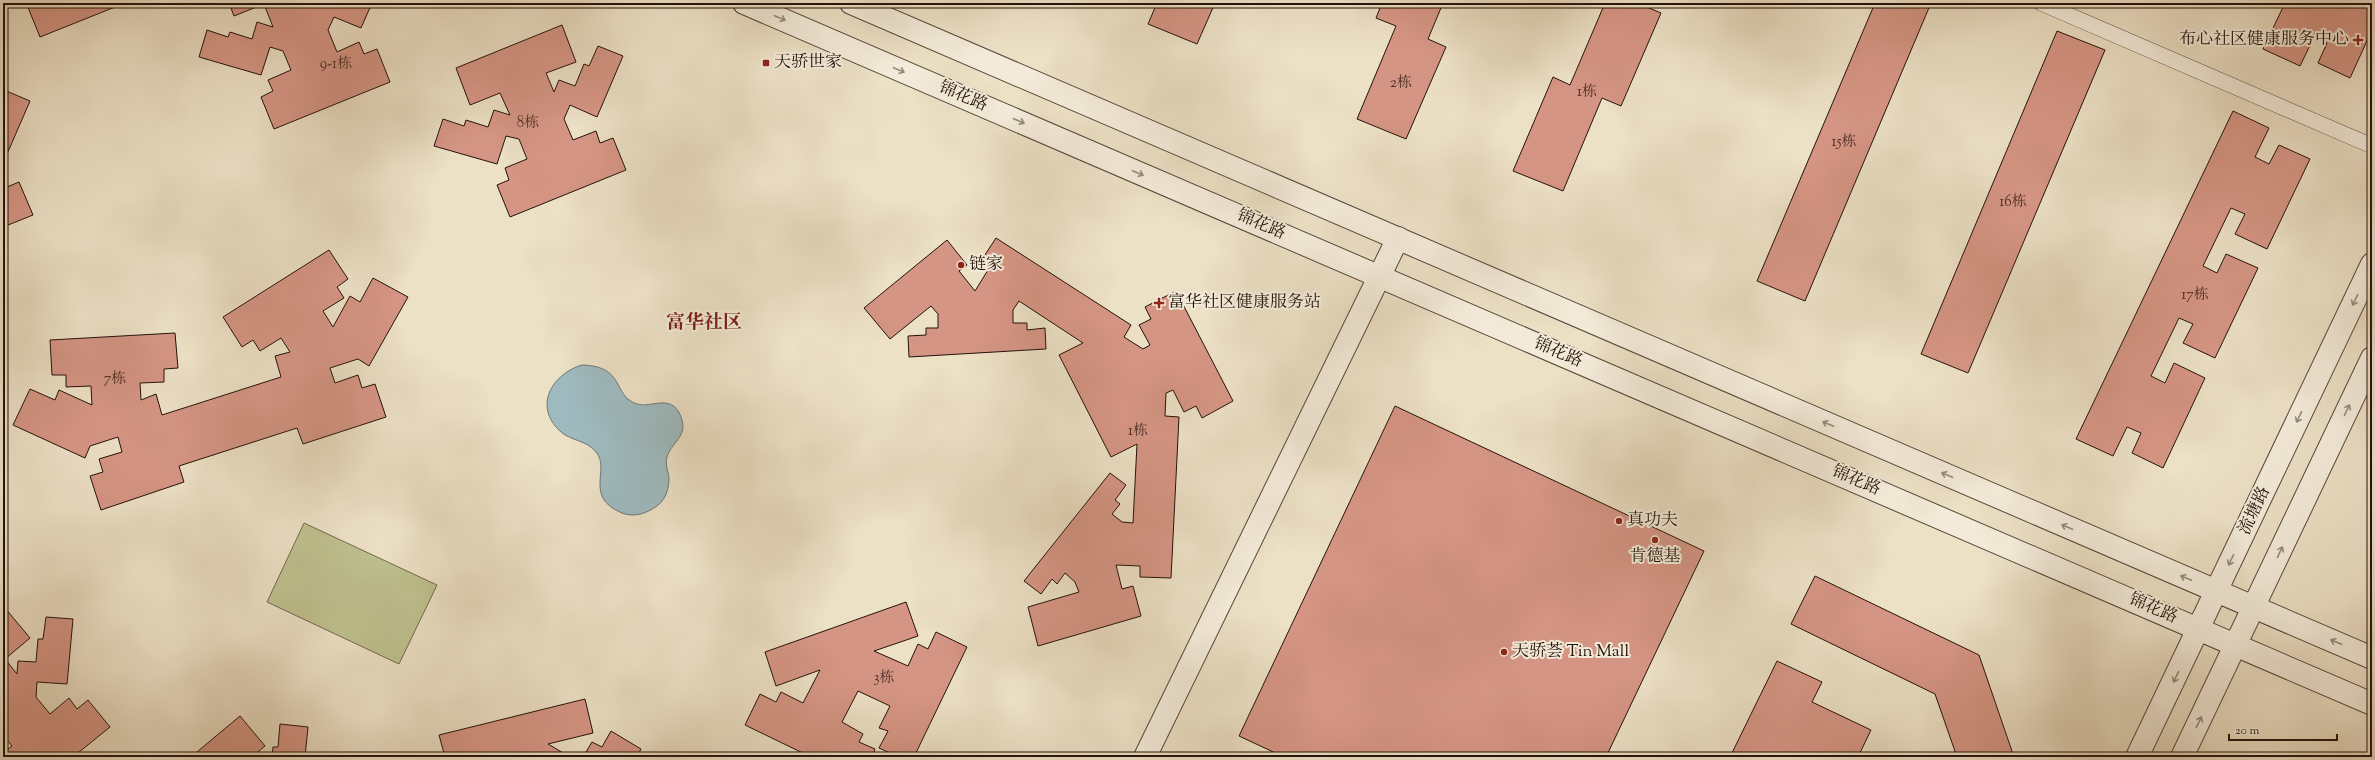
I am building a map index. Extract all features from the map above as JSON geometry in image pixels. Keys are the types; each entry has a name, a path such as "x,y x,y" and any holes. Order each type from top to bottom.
{"street":[{"name":"锦花路","path":"744,3 2372,704"},
{"path":"851,3 2372,658"},
{"path":"1145,757 1398,238"},
{"name":"流塘路","path":"2138,757 2372,264"},
{"path":"2182,757 2372,358"}],"lane":[{"path":"2041,3 2372,146"}],"green space":[{"path":"304,523 437,585 399,664 267,602"}],"water":[{"path":"582,365 606,370 617,382 624,395 629,400 642,405 661,403 668,404 673,406 678,411 682,420 683,426 681,435 669,452 666,460 669,478 666,493 661,503 646,512 632,515 622,513 610,506 604,499 601,491 601,466 600,459 596,452 588,445 564,434 552,421 548,411 547,402 550,392 555,383 562,376 571,369"}],"building":[{"path":"32,3 125,3 40,37 27,5"},
{"path":"229,3 372,3 361,28 334,17 328,30 337,52 359,42 364,54 377,49 390,82 274,129 261,97 273,91 268,80 291,70 283,51 270,47 261,75 199,57 207,30 228,37 230,32 252,39 257,22 273,27 264,4 234,16"},
{"path":"1157,3 1215,3 1197,44 1148,24"},
{"path":"1382,3 1443,3 1428,39 1446,47 1406,139 1357,119 1396,26 1376,18"},
{"path":"1605,3 1637,3 1661,13 1621,106 1602,98 1563,191 1513,171 1553,77 1570,85"},
{"path":"1875,3 1931,3 1805,301 1757,281"},
{"path":"2285,3 2372,3 2372,30 2350,78 2318,63 2327,43 2314,37 2300,66 2263,49"},
{"path":"562,25 576,62 546,73 554,92 559,80 575,86 584,64 589,66 598,46 623,56 597,117 570,105 564,119 573,140 596,131 600,143 613,138 626,170 510,217 497,185 509,180 505,168 527,159 519,139 506,136 497,164 434,146 443,119 464,126 466,120 488,127 494,110 510,115 500,93 470,105 456,68"},
{"path":"2057,31 2105,50 1968,373 1921,354"},
{"path":"4,90 30,101 4,161 3,93"},
{"path":"2233,111 2269,128 2255,157 2269,164 2279,145 2310,159 2267,249 2235,234 2245,214 2231,208 2203,266 2217,273 2226,254 2258,268 2215,358 2183,343 2193,324 2179,318 2151,376 2165,383 2174,363 2205,378 2163,468 2132,453 2141,433 2127,427 2113,456 2076,439"},
{"path":"3,177 7,187 19,182 33,215 3,227"},
{"path":"996,238 1131,325 1124,337 1143,349 1150,345 1139,325 1151,319 1145,307 1176,291 1233,401 1202,418 1196,406 1184,412 1173,390 1166,393 1165,416 1179,417 1171,578 1140,577 1140,566 1116,565 1122,589 1133,586 1141,616 1038,646 1028,607 1079,592 1075,582 1065,573 1057,584 1052,579 1041,594 1024,581 1110,473 1126,485 1115,500 1120,504 1112,514 1122,522 1133,523 1137,444 1111,457 1059,355 1083,343 1019,301 1013,310 1013,323 1027,323 1027,330 1045,328 1046,349 909,357 908,336 926,335 926,328 938,328 938,314 931,306 890,339 864,308 947,240 967,265 959,271 975,291 988,270 979,264"},
{"path":"329,250 348,279 337,287 344,298 323,311 333,327 350,296 360,302 373,278 408,297 369,366 358,359 330,368 335,383 358,375 362,388 375,384 386,417 303,444 297,428 179,466 184,482 101,510 90,476 103,472 99,459 122,452 118,437 90,446 85,458 13,425 30,389 55,400 59,390 92,405 91,386 66,387 66,375 52,375 50,340 175,333 178,368 164,369 164,382 140,383 141,400 156,394 162,415 281,377 275,356 290,352 281,338 260,351 253,340 242,347 223,317"},
{"name":"天骄荟 Tin Mall","path":"1395,406 1704,551 1606,757 1284,757 1239,736"},
{"path":"1815,576 1979,655 2014,757 1957,757 1935,694 1791,624"},
{"path":"906,602 918,636 874,651 908,666 918,644 928,649 936,632 967,647 914,757 899,757 879,748 888,731 879,728 890,706 858,691 842,722 863,734 859,742 875,749 872,757 811,757 745,725 760,694 776,702 781,692 803,703 820,670 776,686 765,652"},
{"path":"5,608 30,638 5,659 17,674 18,661 36,662 38,639 43,639 46,617 73,619 67,684 37,682 36,697 50,714 69,698 77,709 88,700 110,727 73,757 3,757 3,753 12,746 3,735 3,610"},
{"path":"1777,661 1822,682 1812,702 1871,730 1858,757 1797,757 1787,752 1785,757 1730,757"},
{"path":"585,699 593,733 548,744 570,757 445,757 439,735"},
{"path":"240,716 265,746 252,757 191,757"},
{"path":"280,724 308,727 305,757 272,757 273,747 278,747"},
{"path":"611,731 641,749 637,757 583,757 592,742 602,747"}],"place":[{"name":"布心社区健康服务中心","path":"2358,40"},
{"name":"天骄世家","path":"766,63"},
{"name":"链家","path":"961,265"},
{"name":"富华社区健康服务站","path":"1159,303"},
{"name":"真功夫","path":"1619,521"},
{"name":"肯德基","path":"1655,540"},
{"name":"天骄荟 Tin Mall","path":"1504,652"}],"district":[{"name":"富华社区","path":"704,323"}]}
